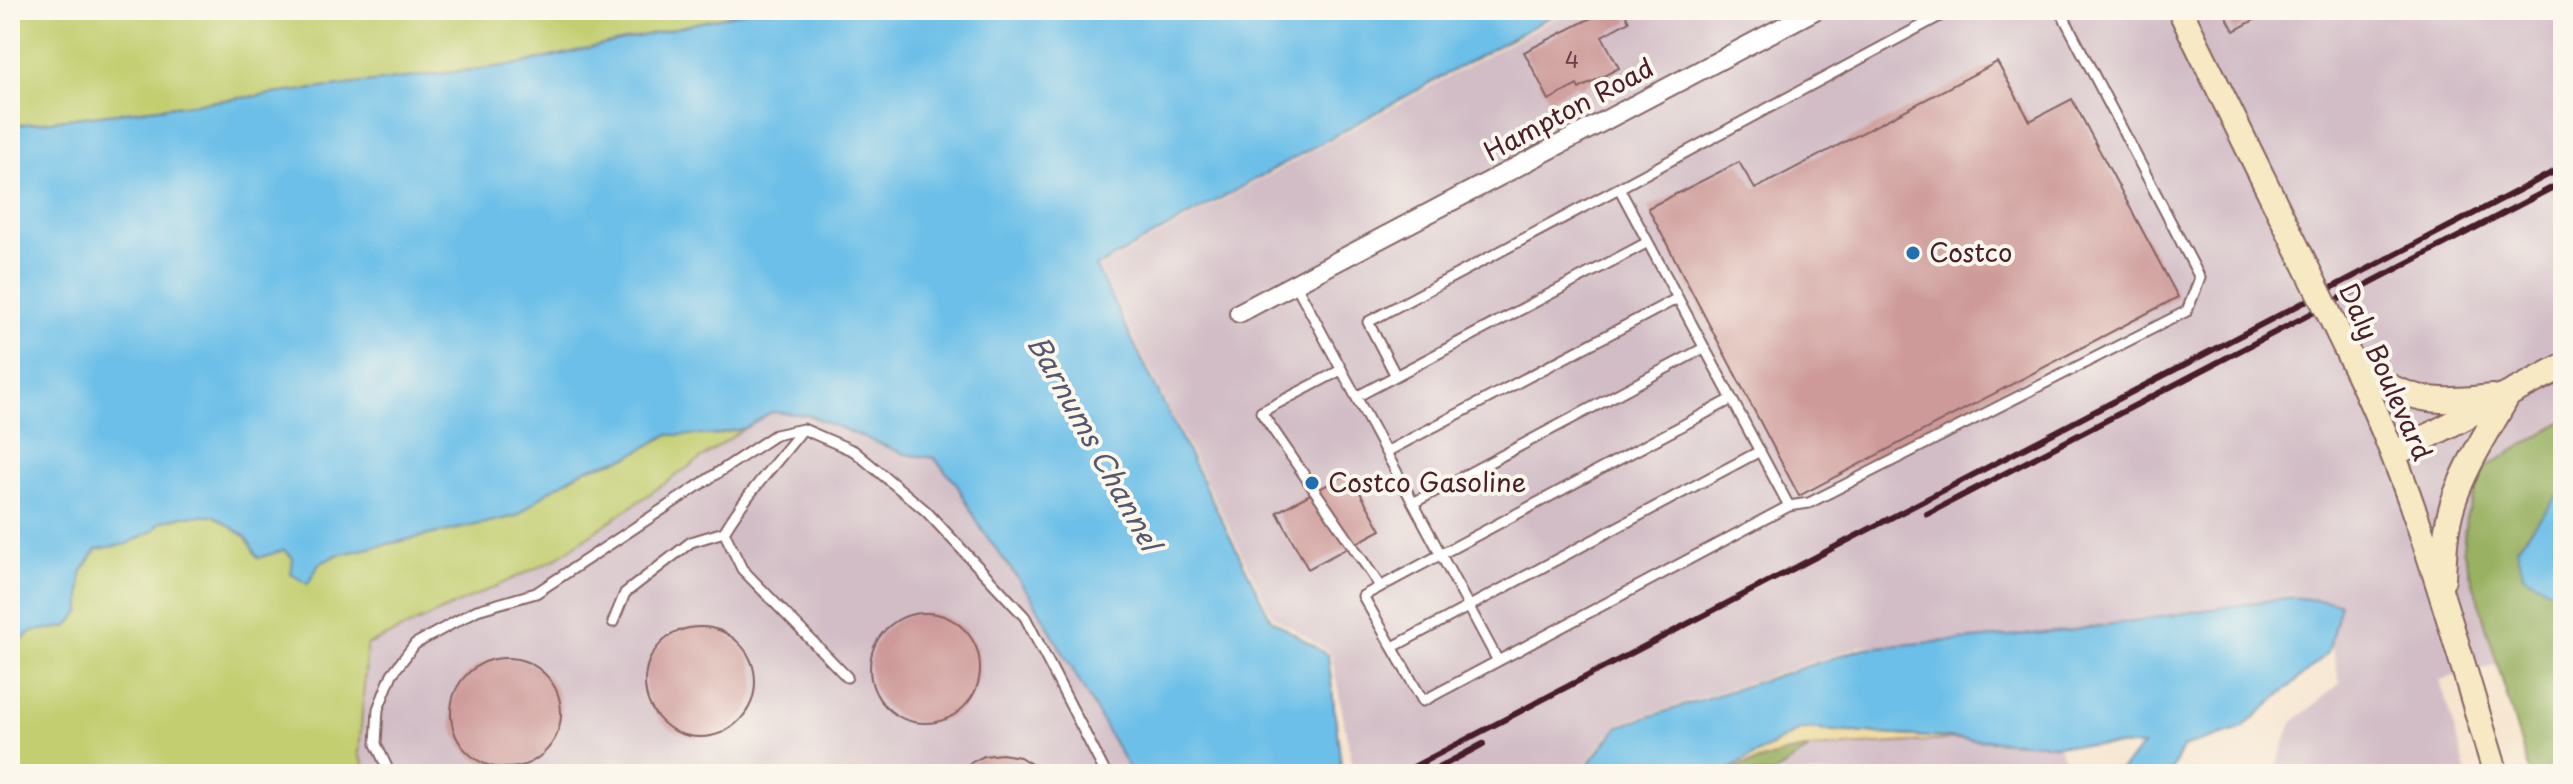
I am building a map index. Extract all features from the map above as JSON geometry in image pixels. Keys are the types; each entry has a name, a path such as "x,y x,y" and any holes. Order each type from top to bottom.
{"main road":[{"name":"Daly Boulevard","path":"2180,10 2354,363 2394,454 2414,506 2496,774"},
{"path":"2354,363 2392,389 2420,399 2442,401 2508,395"},
{"path":"2394,454 2563,366"},
{"path":"2443,602 2444,544 2453,504 2508,395"}],"street":[{"name":"Hampton Road","path":"1239,313 1815,10"}],"lane":[{"path":"1396,376 1368,322 1951,10"},
{"path":"1732,399 1363,596 1423,701 1789,506 1809,503 2187,311 2200,278 2060,10"},
{"path":"1619,188 1789,506"},
{"path":"1356,397 1648,242"},
{"path":"1295,283 1498,661"},
{"path":"1386,452 1678,298"},
{"path":"1413,503 1704,348"},
{"path":"1341,370 1261,412 1380,586"},
{"path":"613,622 625,593 691,542 724,532 753,487 803,429"},
{"path":"390,774 376,744 378,709 392,674 415,644 477,610 536,593 775,435 803,429 854,451 926,511 1025,617 1106,774"},
{"path":"1393,647 1760,451"},
{"path":"724,532 742,569 847,677"}],"shaded area":[{"path":"1570,10 2563,10 2563,497 2463,549 2496,665 2440,680 2467,774 2264,774 2275,769 2292,723 2340,683 2324,613 2292,594 2071,655 1864,645 1618,724 1577,774 1354,774 1331,653 1273,616 1099,268"},
{"path":"772,412 808,415 905,454 934,458 956,483 982,530 1032,598 1132,774 369,774 359,755 367,645 554,560"},
{"path":"1965,739 2058,745 2070,774 1773,774 1810,748"}],"green space":[{"path":"10,10 753,10 521,64 10,126"},
{"path":"2563,421 2563,490 2518,547 2553,592 2563,590 2563,774 2530,774 2463,549 2466,518 2485,468"},
{"path":"745,428 554,560 367,645 359,755 369,774 10,774 10,649 32,631 67,627 81,611 81,573 97,549 127,544 153,531 160,522 183,516 216,516 246,537 258,558 284,549 303,561 323,561 337,555 517,516 547,492 586,469 628,457 667,435 714,435"},
{"path":"1810,748 1773,774 1720,774 1784,753"}],"sand":[{"path":"1802,729 1965,739 1810,748 1724,771"}],"water":[{"name":"Barnums Channel","path":"753,10 1563,10 1096,267 1271,619 1328,655 1342,774 1132,774 1032,598 982,530 956,483 934,458 905,454 808,415 772,412 745,428 714,435 667,435 628,457 586,469 547,492 517,516 337,555 319,564 308,584 291,574 293,558 284,550 258,558 246,537 215,516 183,516 160,522 153,531 127,544 97,549 81,573 81,611 67,627 32,631 10,649 10,126 521,64"},
{"path":"2563,490 2563,590 2553,592 2523,574 2517,547"},
{"path":"2292,597 2340,603 2328,653 2241,729 2183,747 2170,774 2117,774 2143,746 2058,745 1802,729 1720,774 1580,774 1619,726 1864,648 2067,631"}],"building":[{"path":"1587,10 1623,10 1629,21 1602,36 1619,68 1579,89 1577,85 1549,100 1524,52 1591,18"},
{"path":"2223,10 2273,10 2234,31"},
{"name":"Costco","path":"1997,62 2030,121 2072,99 2178,297 1799,496 1648,208 1739,162 1755,189"},
{"path":"1349,473 1381,530 1308,569 1277,512"},
{"path":"925,613 946,617 964,629 976,647 980,668 976,689 964,707 946,719 925,723 904,719 886,707 874,689 870,668 874,647 886,629 904,617"},
{"path":"700,627 721,631 739,643 751,661 755,682 751,703 739,721 721,733 700,737 679,733 661,721 649,703 645,682 649,661 661,643 679,631"},
{"path":"506,658 527,662 545,674 557,692 561,713 557,734 545,752 527,764 506,768 485,764 467,752 455,734 451,713 455,692 467,674 485,662"},
{"path":"1002,754 1020,757 1042,774 958,774 968,764 984,756"}],"railway":[{"path":"1400,774 2563,167"},
{"path":"1927,514 2563,182"},
{"path":"1427,774 1483,744"}],"place":[{"name":"Costco","path":"1913,253"},
{"name":"Costco Gasoline","path":"1312,483"}]}
